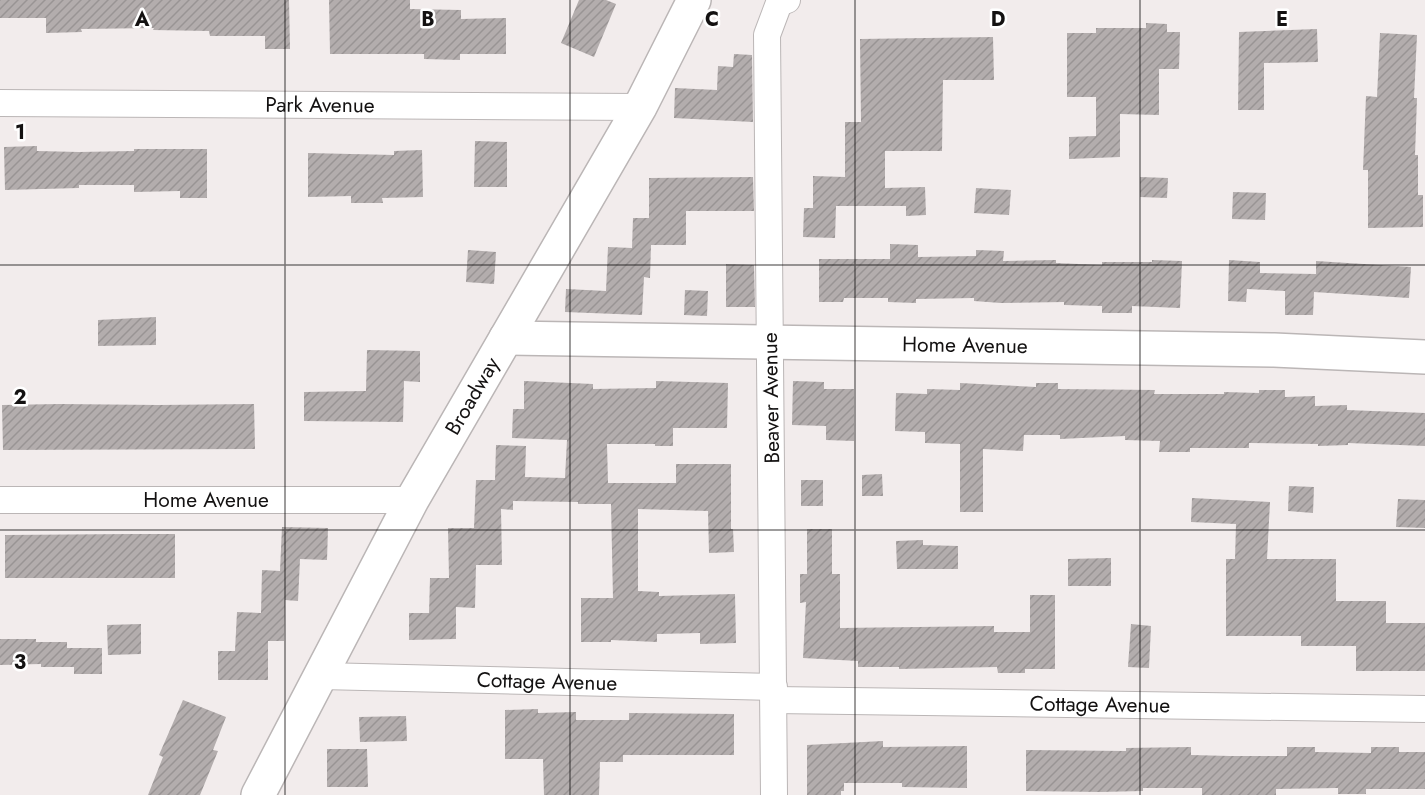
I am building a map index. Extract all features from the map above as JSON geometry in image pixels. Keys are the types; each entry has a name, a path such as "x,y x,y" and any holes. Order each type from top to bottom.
{"street":[{"name":"Broadway","path":"258,795 412,500 640,107 694,0"},
{"name":"Beaver Avenue","path":"774,795 767,35 783,2"},
{"name":"Park Avenue","path":"0,103 640,107"},
{"name":"Home Avenue","path":"506,338 1274,350 1425,357"},
{"name":"Home Avenue","path":"0,500 412,500"},
{"name":"Cottage Avenue","path":"321,676 774,694 1425,710"}],"building":[{"path":"0,0 289,0 290,49 265,49 265,36 210,36 209,31 153,30 154,28 81,29 82,32 46,33 46,18 0,18"},
{"path":"329,0 410,0 410,9 461,10 461,19 506,18 506,54 460,54 460,60 424,59 424,54 330,54"},
{"path":"579,0 606,0 616,4 594,57 561,43"},
{"path":"1146,23 1167,24 1167,32 1180,32 1179,69 1159,69 1159,115 1120,114 1120,157 1069,159 1069,137 1096,136 1096,97 1067,97 1067,33 1096,33 1096,28 1146,28"},
{"path":"1317,29 1318,62 1264,63 1264,110 1238,110 1239,32"},
{"path":"1380,33 1417,35 1414,98 1417,98 1415,155 1418,155 1418,195 1423,195 1423,227 1368,228 1368,170 1363,170 1366,96 1377,97"},
{"path":"993,37 994,80 943,80 942,151 885,151 885,188 925,187 926,215 906,216 906,206 836,206 835,238 803,237 804,208 813,208 813,176 845,177 845,122 861,122 860,39"},
{"path":"734,54 752,55 753,122 674,118 675,88 717,90 718,66 733,67"},
{"path":"475,141 507,142 507,187 474,187"},
{"path":"37,146 37,151 79,152 207,149 207,198 180,198 180,191 134,192 134,185 79,185 79,188 5,190 4,147"},
{"path":"422,150 423,197 382,198 383,203 351,203 351,196 308,197 308,153 394,155 394,151"},
{"path":"753,177 754,211 686,211 686,245 651,245 650,278 644,277 642,315 565,312 566,289 606,291 608,247 632,248 633,218 649,218 649,178"},
{"path":"1140,177 1168,178 1167,198 1140,197"},
{"path":"976,188 1011,190 1009,215 974,213"},
{"path":"1233,192 1266,193 1265,220 1232,219"},
{"path":"890,244 918,245 918,257 976,256 976,250 1004,251 1003,261 1056,260 1056,263 1102,265 1102,262 1182,261 1180,308 1132,306 1132,313 1102,313 1102,306 1064,305 1064,302 1001,303 974,301 974,298 916,299 916,303 888,302 888,298 844,298 843,302 819,302 819,259 890,259"},
{"path":"468,250 496,252 494,284 466,282"},
{"path":"1229,260 1260,262 1260,273 1316,274 1316,261 1411,267 1409,298 1314,292 1313,315 1285,315 1285,291 1247,289 1246,302 1228,301"},
{"path":"726,264 754,265 755,307 726,307"},
{"path":"685,290 708,291 707,316 684,315"},
{"path":"156,317 156,345 98,346 98,320"},
{"path":"367,350 420,351 420,382 404,381 403,422 304,421 304,392 366,391"},
{"path":"524,381 593,384 593,389 656,388 656,381 728,383 727,428 673,428 673,446 607,444 608,483 676,483 676,464 731,464 731,529 733,529 734,552 709,553 708,511 638,509 638,591 659,592 659,596 735,594 736,643 700,644 700,633 657,634 657,642 611,640 611,642 581,642 581,598 613,598 611,504 513,501 513,510 501,509 502,565 476,565 475,608 456,607 456,639 409,640 409,613 429,613 430,578 449,578 448,528 474,528 476,480 495,480 496,445 526,446 525,477 565,478 567,440 512,438 513,409 524,409"},
{"path":"793,381 824,382 824,389 854,389 854,441 826,440 826,426 792,425"},
{"path":"960,383 1036,387 1036,383 1058,383 1058,389 1155,390 1154,394 1259,393 1259,390 1285,390 1285,397 1315,396 1315,406 1347,405 1347,410 1425,413 1425,446 1348,443 1348,445 1318,446 1318,444 1249,443 1249,448 1190,448 1190,452 1159,452 1160,441 1125,440 1125,436 1060,439 1060,435 1024,435 1023,451 983,449 983,512 960,512 960,444 925,443 925,432 895,431 896,393 927,394 927,389 960,390"},
{"path":"254,404 255,449 3,450 2,405"},
{"path":"882,474 883,496 862,496 862,475"},
{"path":"801,480 823,480 823,506 801,506"},
{"path":"1289,486 1314,487 1313,513 1288,511"},
{"path":"1192,498 1270,502 1267,559 1336,559 1336,601 1386,601 1386,623 1425,623 1425,671 1356,671 1356,646 1301,646 1301,636 1226,636 1226,559 1235,559 1236,524 1191,522"},
{"path":"1398,499 1425,500 1425,528 1396,527"},
{"path":"282,527 328,528 327,560 300,559 298,601 285,600 284,641 268,641 268,680 218,680 218,651 235,651 237,612 261,613 262,570 280,571"},
{"path":"807,529 832,529 832,574 840,574 840,628 994,626 994,632 1030,632 1030,595 1055,595 1055,669 1025,669 1025,673 998,673 997,667 899,669 899,667 858,667 858,661 803,658 806,602 800,603 800,574 807,574"},
{"path":"175,534 175,578 5,578 5,535"},
{"path":"923,540 923,545 958,546 958,569 897,569 896,541"},
{"path":"1111,558 1111,586 1068,586 1068,559"},
{"path":"141,624 141,654 108,655 107,625"},
{"path":"1131,624 1151,626 1149,668 1128,667"},
{"path":"0,639 36,639 36,642 67,642 67,648 102,648 102,674 74,674 74,667 41,667 41,664 0,665"},
{"path":"183,700 226,717 213,750 218,751 200,795 148,795 163,757 159,755"},
{"path":"538,709 538,713 576,712 576,720 629,720 629,713 734,714 734,755 623,755 623,762 600,762 599,795 544,795 543,759 505,759 505,710"},
{"path":"406,716 407,741 360,742 359,717"},
{"path":"883,741 883,747 967,746 967,788 902,787 902,783 844,783 844,791 841,791 841,795 807,795 807,745"},
{"path":"1191,747 1191,755 1287,756 1287,747 1315,747 1315,752 1371,753 1371,747 1399,747 1399,752 1425,752 1425,789 1366,789 1366,794 1338,794 1338,788 1276,789 1276,795 1202,795 1202,788 1143,788 1143,791 1100,792 1026,791 1026,750 1126,751 1126,748"},
{"path":"327,749 367,749 368,787 327,787"}]}
